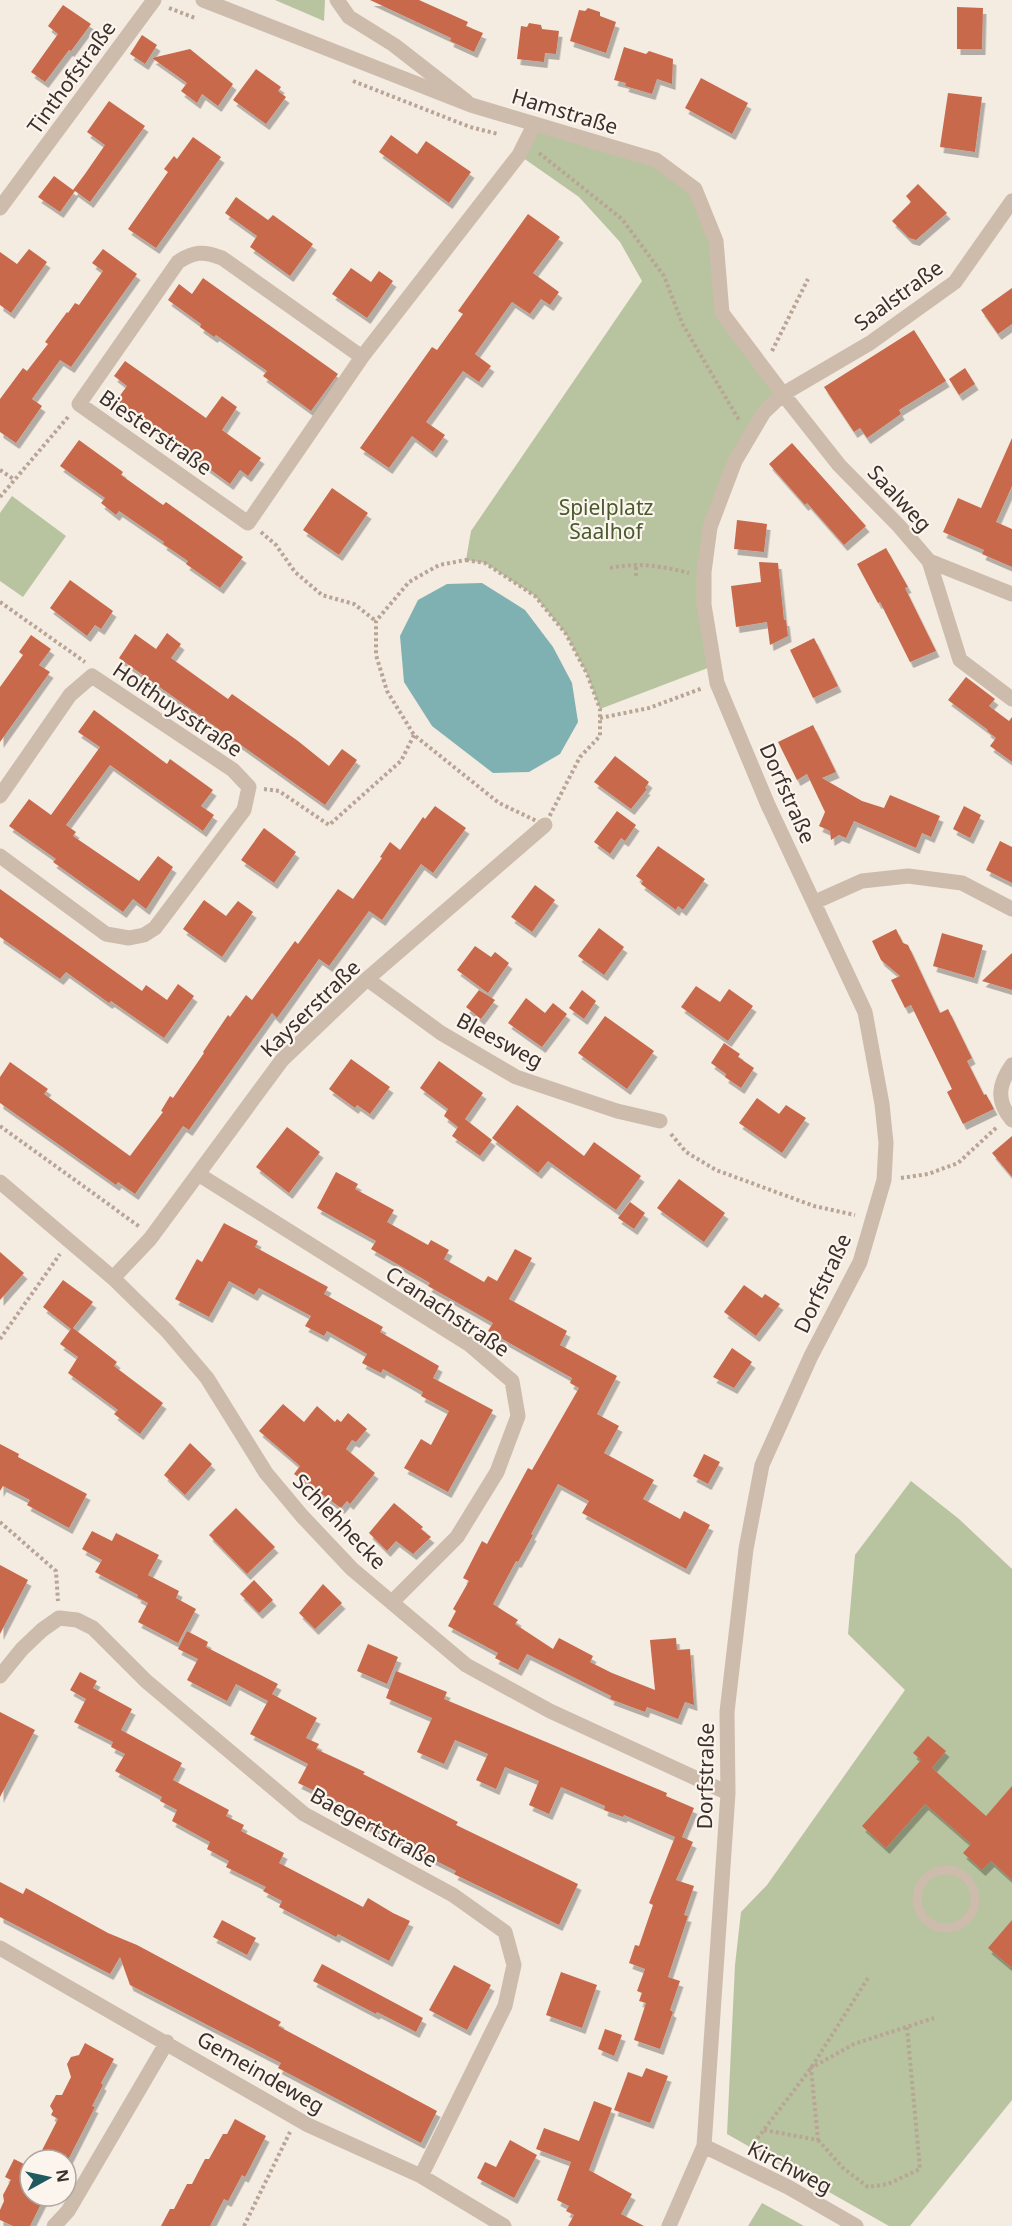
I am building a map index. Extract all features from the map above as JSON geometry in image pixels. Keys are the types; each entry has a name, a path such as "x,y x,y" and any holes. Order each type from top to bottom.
{"street":[{"name":"Tinthofstraße","path":"0,208 154,0"},
{"name":"Hamstraße","path":"203,0 471,105 656,160 696,189 716,241 722,313 783,394"},
{"path":"337,0 349,17 394,45 471,105"},
{"path":"248,523 362,357 519,154 534,125"},
{"name":"Saalstraße","path":"783,394 870,343 955,282 1012,201"},
{"name":"Biesterstraße","path":"248,523 79,404 178,262 188,255 197,253 208,253 222,258 362,357"},
{"name":"Saalweg","path":"783,394 839,465 899,526 929,561 1012,594"},
{"name":"Dorfstraße","path":"669,2226 704,2146 728,1793 727,1712 746,1549 762,1465 811,1356 860,1262 884,1180 886,1143 882,1104 865,1012 768,805 717,683 704,604 704,572 710,527 735,461 764,412 783,394"},
{"path":"929,561 960,660 1012,699"},
{"name":"Holthuysstraße","path":"0,796 70,695 92,676 115,689 233,770 249,787 244,810 155,928 144,935 129,939 106,934 0,856"},
{"name":"Kayserstraße","path":"113,1278 150,1239 282,1060 367,979 545,825"},
{"path":"814,902 862,881 908,876 962,883 1012,909"},
{"name":"Bleesweg","path":"367,979 441,1033 516,1077 617,1111 660,1121"},
{"path":"1011,1118 1002,1106 1000,1087 1012,1065"},
{"name":"Cranachstraße","path":"198,1174 470,1345 512,1381 518,1416 497,1472 457,1537 392,1602"},
{"name":"Schlehhecke","path":"0,1182 113,1278 167,1331 207,1378 266,1473 302,1516 352,1569 466,1665 550,1711 728,1793"},
{"path":"0,1676 22,1649 59,1618"},
{"name":"Baegertstraße","path":"59,1618 77,1620 93,1628 146,1681 304,1814 453,1894 505,1932 514,1965 505,2006 421,2176"},
{"name":"Gemeindeweg","path":"0,1948 297,2118 421,2176 504,2226"},
{"path":"54,2226 68,2211 167,2042"},
{"name":"Kirchweg","path":"704,2146 788,2187 856,2226"}],"lane":[{"path":"950,1869 966,1876 976,1894 972,1913 963,1923 941,1928 924,1918 919,1909 917,1897 919,1887 927,1876 936,1871 950,1869"}],"path":[{"path":"763,368 808,279"},
{"path":"0,497 79,404"},
{"path":"0,470 15,480"},
{"path":"248,523 276,544 295,572 322,594 354,604 376,621"},
{"path":"466,560 485,563 535,596 566,634 587,674 600,709 600,736 580,757 545,825 499,803 414,735 387,691 376,655 376,621 409,582 439,565 466,560"},
{"path":"610,568 625,565 662,566 690,573 704,572"},
{"path":"636,565 636,576"},
{"path":"0,602 84,661 92,676"},
{"path":"600,718 649,708 717,683"},
{"path":"249,787 279,791 329,825 401,761 414,735"},
{"path":"884,1180 928,1174 958,1162 1011,1118"},
{"path":"660,1121 686,1152 716,1170 814,1206 874,1219"},
{"path":"0,1126 137,1222 150,1239"},
{"path":"0,1339 70,1240"},
{"path":"0,1522 56,1571 59,1618"},
{"path":"739,2163 811,2068 868,1978"},
{"path":"811,2068 854,2044 934,2019"},
{"path":"811,2068 819,2140 843,2168 868,2187 888,2184 920,2169 907,2027"},
{"path":"244,2226 297,2118"},
{"path":"764,2130 819,2140"}],"green space":[{"path":"275,0 325,0 324,21"},
{"name":"Spielplatz Saalhof","path":"534,125 656,160 695,189 716,241 722,313 783,394 735,461 704,572 713,666 600,709 587,674 566,634 535,596 485,563 466,560 471,531 642,281 620,242 579,197 519,155"},
{"path":"12,496 66,536 23,597 0,581 0,513"},
{"path":"911,1481 959,1519 1012,1569 1012,2100 910,2226 889,2226 727,2134 735,1965 741,1912 767,1885 905,1690 848,1634 855,1555"},
{"path":"762,2203 804,2226 748,2226"}],"water":[{"path":"482,583 525,610 553,647 572,683 578,722 560,754 529,772 493,773 432,726 404,682 400,636 418,600 447,584"}],"building":[{"path":"370,0 419,0 468,22 466,26 483,33 474,52 450,41 451,38"},
{"path":"63,5 91,24 45,82 31,72 58,34 48,26"},
{"path":"957,7 983,8 982,49 957,49"},
{"path":"588,8 616,22 606,53 570,41 579,10 585,11"},
{"path":"529,23 541,25 542,29 559,31 556,54 545,53 544,62 517,59 521,26 527,27"},
{"path":"142,35 157,45 145,64 130,54"},
{"path":"624,47 646,54 649,51 673,59 672,84 657,79 652,94 625,86 626,83 614,80"},
{"path":"190,49 233,84 218,106 202,94 197,103 181,91 187,83 152,58"},
{"path":"256,69 281,87 278,91 286,97 266,124 233,100"},
{"path":"701,78 748,103 732,134 685,108"},
{"path":"948,93 982,97 975,152 940,147"},
{"path":"109,101 145,126 90,202 75,191 60,212 38,197 54,176 73,190 85,174 105,145 87,132"},
{"path":"391,135 417,154 426,141 471,172 449,203 379,152"},
{"path":"193,137 221,157 156,248 128,229 168,172 164,169 174,156 177,159"},
{"path":"918,184 947,213 916,240 909,238 892,221 911,202 906,196"},
{"path":"236,197 268,220 273,215 313,244 290,276 250,247 257,236 225,213"},
{"path":"528,214 560,237 533,273 559,292 550,305 541,299 530,314 512,302 475,354 491,366 479,382 463,371 426,422 445,435 433,452 412,436 389,468 360,448 432,347 437,350 463,314 458,311"},
{"path":"29,249 47,262 11,313 0,305 0,252 17,264"},
{"path":"103,249 137,274 71,367 60,360 32,399 42,406 16,443 0,432 0,399 23,368 27,371 48,344 45,342 67,312 75,303 79,305 103,271 92,263"},
{"path":"351,268 371,282 379,271 393,281 367,318 332,294"},
{"path":"203,278 338,374 311,411 263,376 267,371 216,335 214,337 200,327 201,324 168,300 179,284 192,294"},
{"path":"1012,288 1012,324 998,334 981,310"},
{"path":"914,330 946,381 899,410 901,414 867,438 860,428 854,432 824,387"},
{"path":"125,361 206,418 222,396 237,407 222,430 261,458 248,476 240,470 230,484 116,401 127,386 114,376"},
{"path":"965,368 975,384 959,395 949,379"},
{"path":"1012,438 1012,486 996,522 1012,529 1012,567 982,554 984,550 943,532 958,498 981,508"},
{"path":"79,440 123,472 121,475 163,505 166,502 243,557 220,588 186,564 188,561 163,544 164,542 119,511 116,515 101,503 105,498 60,466"},
{"path":"792,443 866,526 844,545 769,464"},
{"path":"332,488 368,513 339,555 303,530"},
{"path":"737,520 767,524 764,552 734,549"},
{"path":"886,548 908,587 905,588 936,651 910,662 880,602 878,603 857,564"},
{"path":"759,562 778,563 784,620 786,620 788,636 770,645 767,622 736,627 731,586 761,582"},
{"path":"70,580 113,611 101,629 95,625 87,636 50,608"},
{"path":"167,633 181,644 171,658 228,699 232,694 329,766 342,749 357,760 325,805 119,658 135,634 156,649"},
{"path":"31,635 51,649 39,665 50,672 0,742 0,687 23,655 19,652"},
{"path":"814,638 838,686 813,698 790,650"},
{"path":"966,677 995,699 989,706 1009,721 1012,717 1012,762 990,746 996,738 988,730 948,700"},
{"path":"94,710 167,764 170,759 213,790 201,806 214,815 203,831 110,765 66,825 76,832 73,836 139,881 158,856 173,867 146,909 133,899 123,912 53,862 56,859 9,826 29,799 51,815 100,747 78,732"},
{"path":"813,725 836,772 822,778 862,801 884,808 890,795 940,816 931,837 922,833 916,848 854,821 846,838 839,835 831,840 830,831 819,826 825,812 807,774 797,780 778,742"},
{"path":"615,756 649,782 645,788 647,789 631,809 594,782"},
{"path":"435,806 466,828 433,873 421,864 382,920 369,911 329,966 319,959 277,1018 272,1013 189,1130 183,1126 135,1194 118,1182 116,1185 0,1103 0,1077 10,1062 48,1089 44,1094 130,1156 163,1112 161,1111 170,1096 173,1098 228,1015 230,1017 246,995 252,1000 295,941 298,944 338,889 353,899 382,858 380,857 390,842 400,850 423,817 425,819"},
{"path":"964,806 981,815 970,838 953,829"},
{"path":"617,811 636,825 625,841 621,838 610,854 594,842"},
{"path":"264,828 296,852 274,883 241,860"},
{"path":"1000,841 1012,847 1012,883 986,870"},
{"path":"658,846 705,879 683,910 678,906 676,910 641,884 643,881 636,876"},
{"path":"535,885 555,900 532,932 511,917"},
{"path":"0,889 142,991 146,985 167,1000 178,984 194,996 164,1038 66,972 60,979 0,937"},
{"path":"204,900 226,916 238,901 253,912 222,957 183,929"},
{"path":"599,928 624,947 604,975 578,956"},
{"path":"896,929 903,943 908,945 940,1013 948,1009 972,1058 967,1061 984,1095 986,1094 994,1109 963,1124 947,1092 952,1089 911,1005 905,1008 891,980 900,976 881,960 872,941"},
{"path":"942,933 983,945 974,978 933,966"},
{"path":"475,946 491,957 495,952 509,963 488,993 457,970"},
{"path":"1012,953 1012,990 982,981"},
{"path":"696,986 720,1002 729,989 753,1006 728,1041 681,1007"},
{"path":"479,990 495,1000 481,1019 466,1007"},
{"path":"582,990 596,1001 584,1019 569,1008"},
{"path":"526,998 545,1013 553,1003 567,1014 542,1047 508,1023"},
{"path":"605,1016 654,1051 627,1089 578,1053"},
{"path":"724,1043 754,1068 741,1088 711,1063"},
{"path":"351,1059 390,1087 370,1114 357,1105 355,1108 329,1089"},
{"path":"439,1061 483,1093 465,1119 492,1140 480,1156 452,1136 458,1127 444,1116 448,1109 420,1088"},
{"path":"757,1098 779,1114 786,1105 806,1118 782,1153 739,1123"},
{"path":"517,1105 584,1156 594,1142 641,1176 616,1210 548,1161 538,1173 492,1138"},
{"path":"287,1127 320,1152 289,1193 256,1167"},
{"path":"1012,1136 1012,1177 992,1153"},
{"path":"336,1172 358,1184 355,1189 394,1210 387,1222 428,1245 431,1240 449,1250 444,1259 484,1282 488,1276 497,1281 515,1249 532,1258 509,1299 567,1331 560,1345 617,1376 597,1414 619,1426 604,1453 654,1480 643,1499 680,1519 684,1511 710,1525 686,1569 582,1513 589,1501 558,1484 531,1534 533,1535 493,1604 518,1620 515,1624 553,1649 559,1638 593,1656 590,1662 655,1690 650,1640 676,1638 677,1650 690,1649 694,1705 685,1702 678,1719 647,1707 645,1712 610,1699 611,1696 527,1654 518,1670 495,1658 498,1653 448,1626 456,1611 453,1609 469,1581 463,1578 482,1541 487,1544 528,1468 532,1470 579,1388 570,1383 572,1378 488,1331 493,1323 428,1286 430,1283 371,1249 376,1241 317,1208"},
{"path":"679,1179 725,1213 704,1242 657,1208"},
{"path":"630,1202 645,1213 634,1229 618,1218"},
{"path":"224,1223 258,1241 255,1247 328,1287 324,1294 383,1327 380,1332 439,1366 433,1378 493,1410 448,1492 404,1468 421,1439 431,1445 449,1411 421,1396 423,1392 383,1369 381,1373 362,1363 367,1354 327,1331 324,1336 305,1326 311,1316 259,1288 254,1295 229,1281 209,1317 175,1299 197,1259 202,1262"},
{"path":"0,1252 24,1273 0,1300"},
{"path":"63,1280 93,1302 73,1328 117,1362 114,1366 163,1403 140,1434 114,1414 118,1410 68,1373 78,1357 60,1344 71,1329 43,1307"},
{"path":"744,1285 762,1298 765,1294 780,1304 756,1336 724,1312"},
{"path":"732,1348 752,1362 734,1388 713,1377"},
{"path":"283,1404 304,1422 317,1406 335,1422 337,1419 341,1422 348,1413 367,1429 356,1442 352,1440 346,1449 375,1473 350,1504 347,1501 341,1508 294,1474 300,1466 259,1431"},
{"path":"190,1443 212,1464 185,1495 164,1475"},
{"path":"0,1444 19,1454 18,1457 87,1494 69,1528 27,1505 30,1500 3,1486 0,1491"},
{"path":"704,1454 720,1462 708,1484 693,1476"},
{"path":"394,1503 423,1527 421,1529 431,1537 413,1554 396,1541 387,1551 369,1533"},
{"path":"236,1508 275,1547 247,1574 209,1535"},
{"path":"92,1531 112,1541 116,1533 159,1555 148,1575 179,1591 176,1598 196,1609 178,1643 138,1622 148,1603 137,1597 138,1595 95,1572 102,1560 82,1549"},
{"path":"0,1565 28,1580 0,1634"},
{"path":"254,1580 273,1600 259,1613 240,1594"},
{"path":"323,1584 342,1603 315,1629 299,1613"},
{"path":"187,1631 208,1642 206,1647 278,1684 272,1694 317,1718 306,1738 319,1744 316,1749 365,1772 363,1774 458,1822 456,1825 578,1884 559,1925 454,1874 456,1871 353,1819 357,1811 298,1783 308,1764 250,1734 268,1701 236,1684 227,1701 187,1680 198,1659 178,1649"},
{"path":"368,1644 398,1657 387,1684 357,1671"},
{"path":"396,1671 447,1692 444,1699 667,1793 666,1796 694,1808 682,1837 693,1842 676,1880 694,1886 684,1915 688,1916 668,1977 680,1981 670,2010 673,2012 660,2049 634,2040 646,2003 639,2001 642,1993 637,1991 645,1969 629,1963 635,1945 639,1946 653,1905 649,1903 675,1837 624,1815 623,1817 604,1810 605,1806 561,1787 549,1814 529,1805 539,1781 505,1767 496,1789 476,1780 488,1754 455,1740 444,1764 417,1752 432,1718 386,1698"},
{"path":"80,1672 97,1681 93,1688 132,1709 121,1730 182,1763 173,1780 229,1810 226,1816 244,1825 241,1831 284,1853 279,1863 363,1907 368,1898 410,1921 389,1961 338,1934 336,1937 279,1907 282,1901 263,1891 266,1887 226,1867 229,1861 207,1849 210,1842 172,1821 177,1810 160,1801 162,1797 115,1771 125,1754 111,1747 113,1742 74,1722 86,1699 70,1690"},
{"path":"0,1712 35,1730 0,1797"},
{"path":"928,1736 946,1751 932,1768 986,1816 1012,1786 1012,1880 991,1861 982,1870 963,1853 971,1844 925,1804 886,1848 862,1826 921,1760 913,1753"},
{"path":"0,1882 23,1894 26,1888 108,1933 137,1945 281,2022 278,2026 437,2111 421,2143 278,2068 281,2063 130,1985 120,1957 110,1974 0,1917"},
{"path":"222,1920 256,1938 247,1955 213,1937"},
{"path":"1012,1920 1012,1968 988,1948"},
{"path":"322,1964 423,2018 416,2032 313,1981"},
{"path":"454,1965 491,1985 467,2030 429,2010"},
{"path":"561,1972 597,1985 582,2028 546,2015"},
{"path":"605,2029 622,2035 614,2056 598,2049"},
{"path":"85,2043 114,2059 101,2083 103,2085 92,2106 95,2107 74,2148 43,2148 58,2119 51,2115 53,2111 50,2106 56,2095 62,2095 71,2077 67,2064 71,2057 79,2055"},
{"path":"646,2068 668,2076 650,2123 614,2110 628,2072 642,2077"},
{"path":"594,2101 612,2108 589,2170 632,2194 621,2214 644,2226 568,2226 574,2215 566,2211 569,2206 557,2200 571,2162 536,2149 544,2128 579,2141"},
{"path":"235,2119 266,2136 245,2177 242,2175 228,2201 224,2199 210,2226 161,2226 170,2209 174,2209 187,2184 192,2184 205,2159 209,2159 223,2134 227,2134"},
{"path":"510,2140 537,2155 514,2198 477,2178 485,2162 496,2167"},
{"path":"14,2159 18,2161 18,2208 39,2208 30,2226 13,2226 0,2220 3,2195 11,2180 5,2177"}]}
